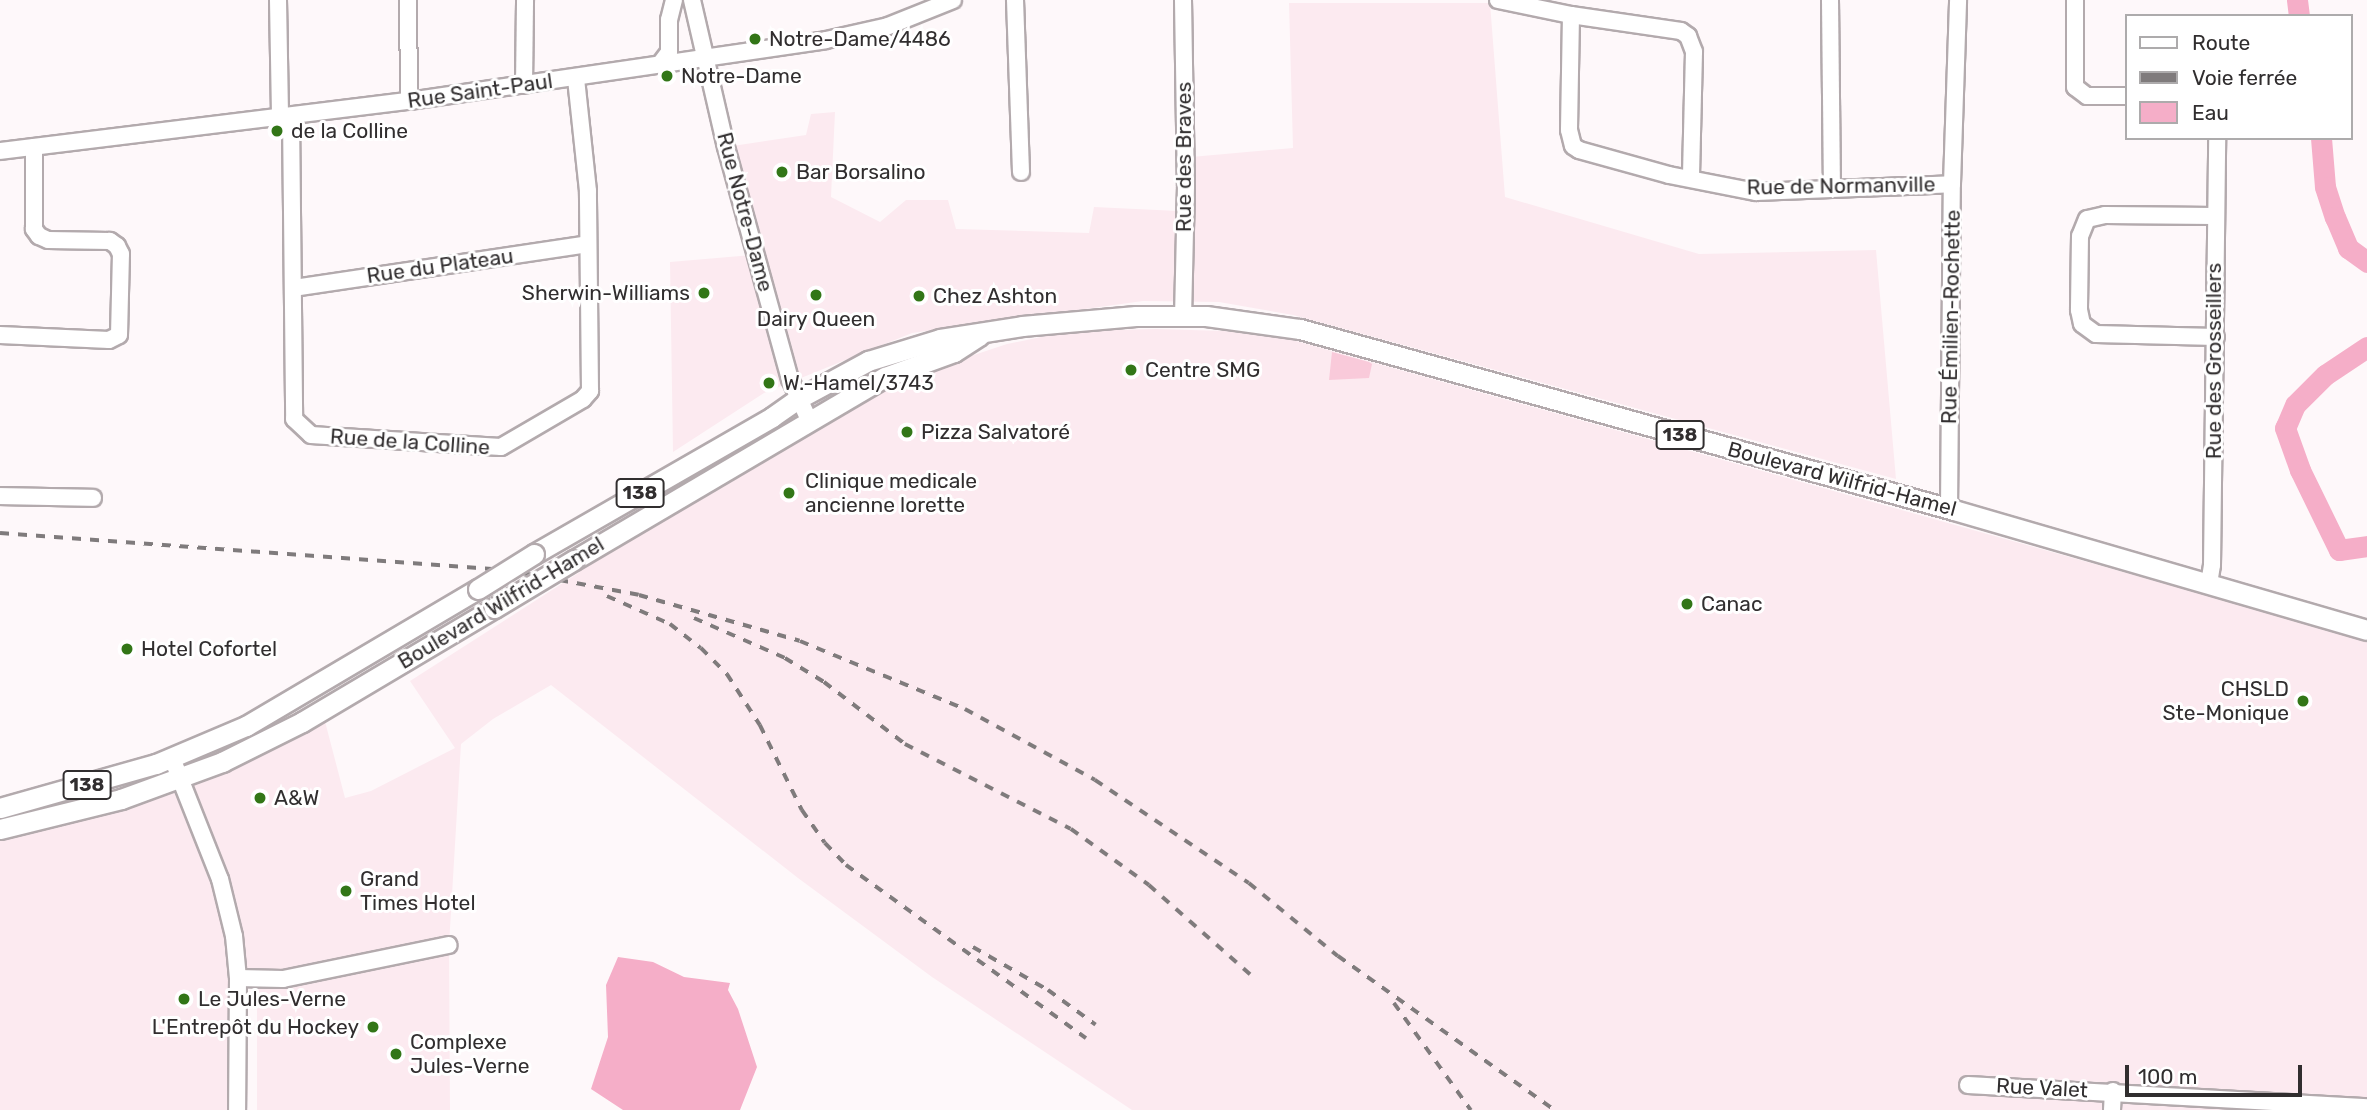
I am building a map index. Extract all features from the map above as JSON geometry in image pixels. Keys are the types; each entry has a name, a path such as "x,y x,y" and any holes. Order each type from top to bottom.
{"main road":[{"name":"Boulevard Wilfrid-Hamel","path":"0,808 172,758 265,716 534,554 772,417 798,399 868,361 940,339 1056,322 1183,315 1248,320 1300,329 1949,509 2367,631"},
{"name":"Boulevard Wilfrid-Hamel","path":"0,829 102,804 180,778 244,752 302,722 885,377 954,352 983,334"}],"street":[{"name":"Rue de la Colline","path":"278,0 293,288 294,419 304,432 319,436 501,447 583,399 590,391 592,377 587,244 588,191 576,78"},
{"path":"408,0 409,101"},
{"path":"524,85 525,0"},
{"path":"660,64 669,52 669,20 674,0"},
{"name":"Rue Notre-Dame","path":"692,0 726,147 798,399 809,420"},
{"name":"Rue Saint-Paul","path":"0,151 409,101 826,40 888,26 953,0"},
{"path":"1015,0 1021,172"},
{"name":"Rue des Braves","path":"1183,0 1186,186 1183,315"},
{"path":"1498,0 1571,15 1681,31 1693,42 1690,178"},
{"path":"1830,0 1832,188"},
{"name":"Rue Émilien-Rochette","path":"1949,509 1952,184 1958,0"},
{"path":"2075,0 2075,87 2087,96 2126,96"},
{"name":"Rue de Normanville","path":"1571,15 1569,130 1573,146 1669,175 1756,192 1952,184"},
{"name":"Rue des Grosseillers","path":"2209,584 2212,565 2217,140"},
{"path":"0,335 109,340 119,335 121,254 117,246 110,241 48,240 39,236 34,229 34,147"},
{"path":"2214,216 2105,215 2087,219 2080,236 2079,310 2082,324 2096,334 2216,337"},
{"name":"Rue du Plateau","path":"293,288 587,244"},
{"path":"0,496 93,498"},
{"path":"172,758 224,892 234,936 238,978 237,1110"},
{"path":"238,978 283,979 449,945"},
{"name":"Rue Valet","path":"1968,1085 2367,1107"},
{"path":"2112,1110 2113,1091"}],"shaded area":[{"path":"1289,3 1490,3 1505,197 1699,254 1876,250 1896,479 1293,315 1219,302 1143,301 912,333 764,393 673,452 670,262 752,255 726,147 806,135 811,114 835,112 831,197 880,222 906,200 948,200 956,229 1089,233 1094,207 1178,211 1180,158 1293,148"},
{"path":"1070,331 1225,331 1289,339 2367,640 2367,1110 1132,1110 932,977 798,878 551,685 493,719 461,744 449,945 450,1110 257,1110 257,979 239,978 237,1110 0,1110 0,829 102,805 322,710 345,798 371,791 455,748 410,681 580,572 575,548 867,396 953,362 1007,344"},
{"path":"1332,352 1372,364 1369,378 1329,380"}],"water":[{"path":"618,957 653,962 684,977 730,983 728,990 738,1009 757,1067 740,1110 623,1110 591,1089 608,1037 606,985"}],"waterway":[{"path":"2297,0 2299,14"},
{"path":"2321,140 2325,187 2335,217 2348,248 2367,262"},
{"path":"2367,347 2325,375 2295,405 2285,428 2300,470 2339,550 2367,546"}],"railway":[{"path":"0,533 506,570 639,595 800,641 965,709 1095,780 1249,883 1338,956 1555,1110"},
{"path":"607,596 670,624 701,648 727,674 760,725 802,810 825,843 846,865 1086,1038"},
{"path":"694,618 785,658 824,682 905,744 1071,829 1149,885 1251,975"},
{"path":"973,947 1048,990 1096,1025"},
{"path":"1394,1003 1471,1110"}],"place":[{"name":"Notre-Dame/4486","path":"755,39"},
{"name":"Notre-Dame","path":"667,76"},
{"name":"de la Colline","path":"277,131"},
{"name":"Bar Borsalino","path":"782,172"},
{"name":"Sherwin-Williams","path":"704,293"},
{"name":"Dairy Queen","path":"816,295"},
{"name":"Chez Ashton","path":"919,296"},
{"name":"Centre SMG","path":"1131,370"},
{"name":"W.-Hamel/3743","path":"769,383"},
{"name":"Pizza Salvatoré","path":"907,432"},
{"name":"Clinique medicale ancienne lorette","path":"789,493"},
{"name":"Canac","path":"1687,604"},
{"name":"Hotel Cofortel","path":"127,649"},
{"name":"CHSLD Ste-Monique","path":"2303,701"},
{"name":"A&W","path":"260,798"},
{"name":"Grand Times Hotel","path":"346,891"},
{"name":"Le Jules-Verne","path":"184,999"},
{"name":"L'Entrepôt du Hockey","path":"373,1027"},
{"name":"Complexe Jules-Verne","path":"396,1054"}]}
